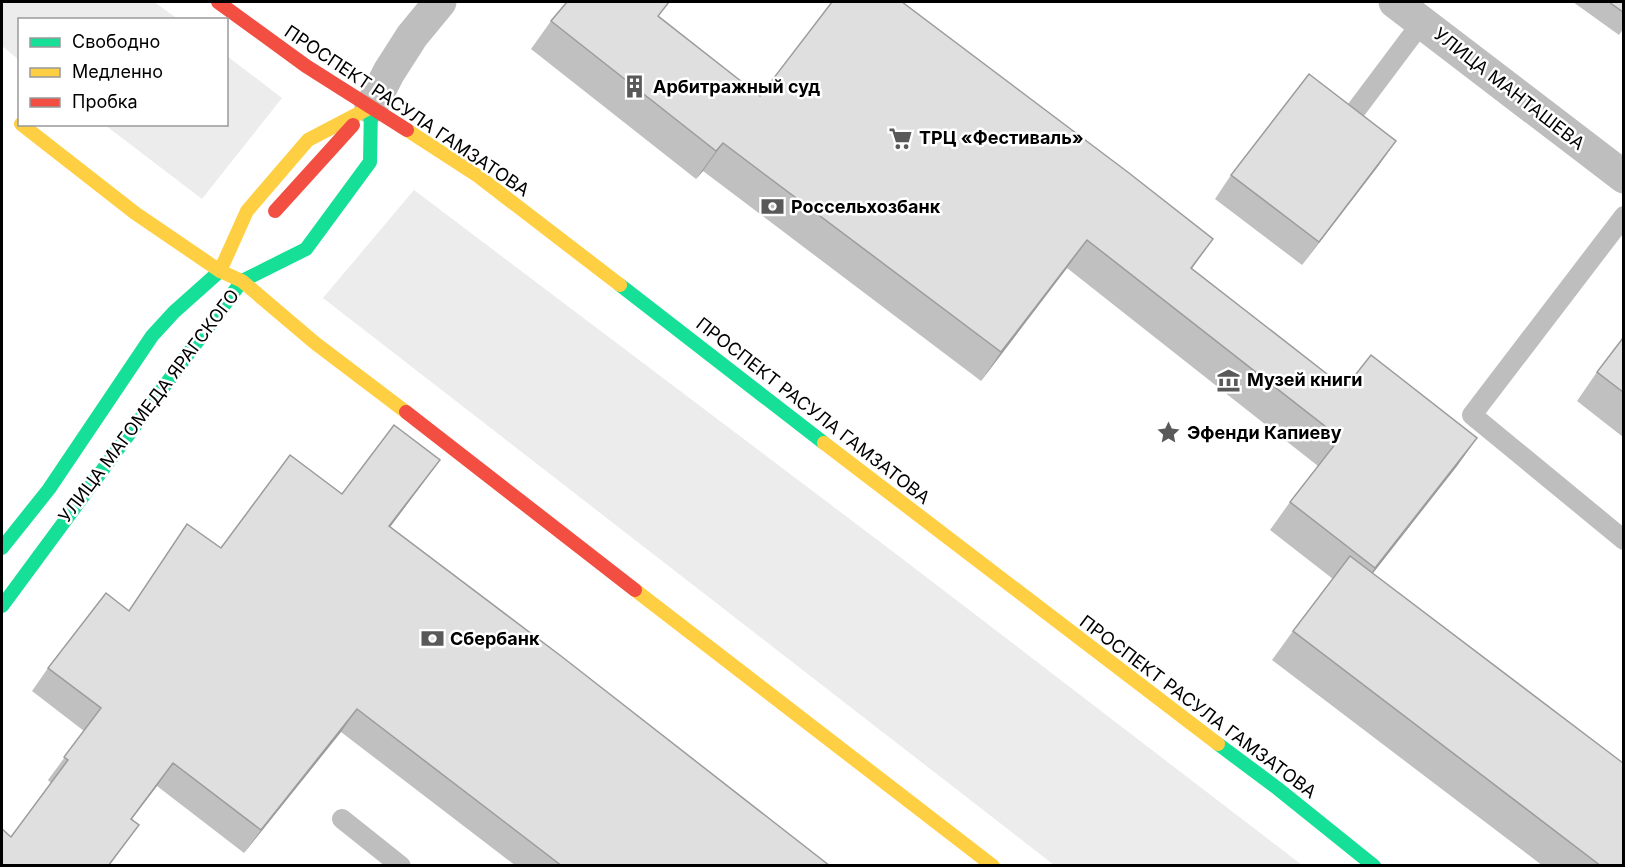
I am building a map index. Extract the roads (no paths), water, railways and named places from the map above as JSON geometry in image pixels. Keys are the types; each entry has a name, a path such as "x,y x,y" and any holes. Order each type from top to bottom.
{"main road":[{"name":"ПРОСПЕКТ РАСУЛА ГАМЗАТОВА","path":"218,2 306,66 478,176 930,525 1268,781 1374,866"},
{"name":"УЛИЦА МАГОМЕДА ЯРАГСКОГО","path":"268,219 371,106"},
{"name":"УЛИЦА МАГОМЕДА ЯРАГСКОГО","path":"220,271 247,211 308,140 371,106"},
{"name":"УЛИЦА МАГОМЕДА ЯРАГСКОГО","path":"2,606 242,281 306,249 358,180 370,162 371,106"},
{"path":"23,126 135,213 220,271 242,281 315,343 993,866"},
{"name":"УЛИЦА МАГОМЕДА ЯРАГСКОГО","path":"2,548 49,489 152,336 174,312 220,271 252,236"}],"street":[{"name":"УЛИЦА МАГОМЕДА ЯРАГСКОГО","path":"371,106 412,36 440,2"},
{"name":"УЛИЦА МАНТАШЕВА","path":"1395,2 1623,177"}],"lane":[{"path":"1356,110 1422,22"},
{"path":"1623,216 1472,415 1623,540"},
{"path":"342,819 401,866"}],"place":[{"name":"Арбитражный суд","path":"635,87"},
{"name":"ТРЦ «Фестиваль»","path":"901,138"},
{"name":"Россельхозбанк","path":"773,207"},
{"name":"Музей книги","path":"1229,380"},
{"name":"Эфенди Капиеву","path":"1169,433"},
{"name":"Сбербанк","path":"432,639"}]}
